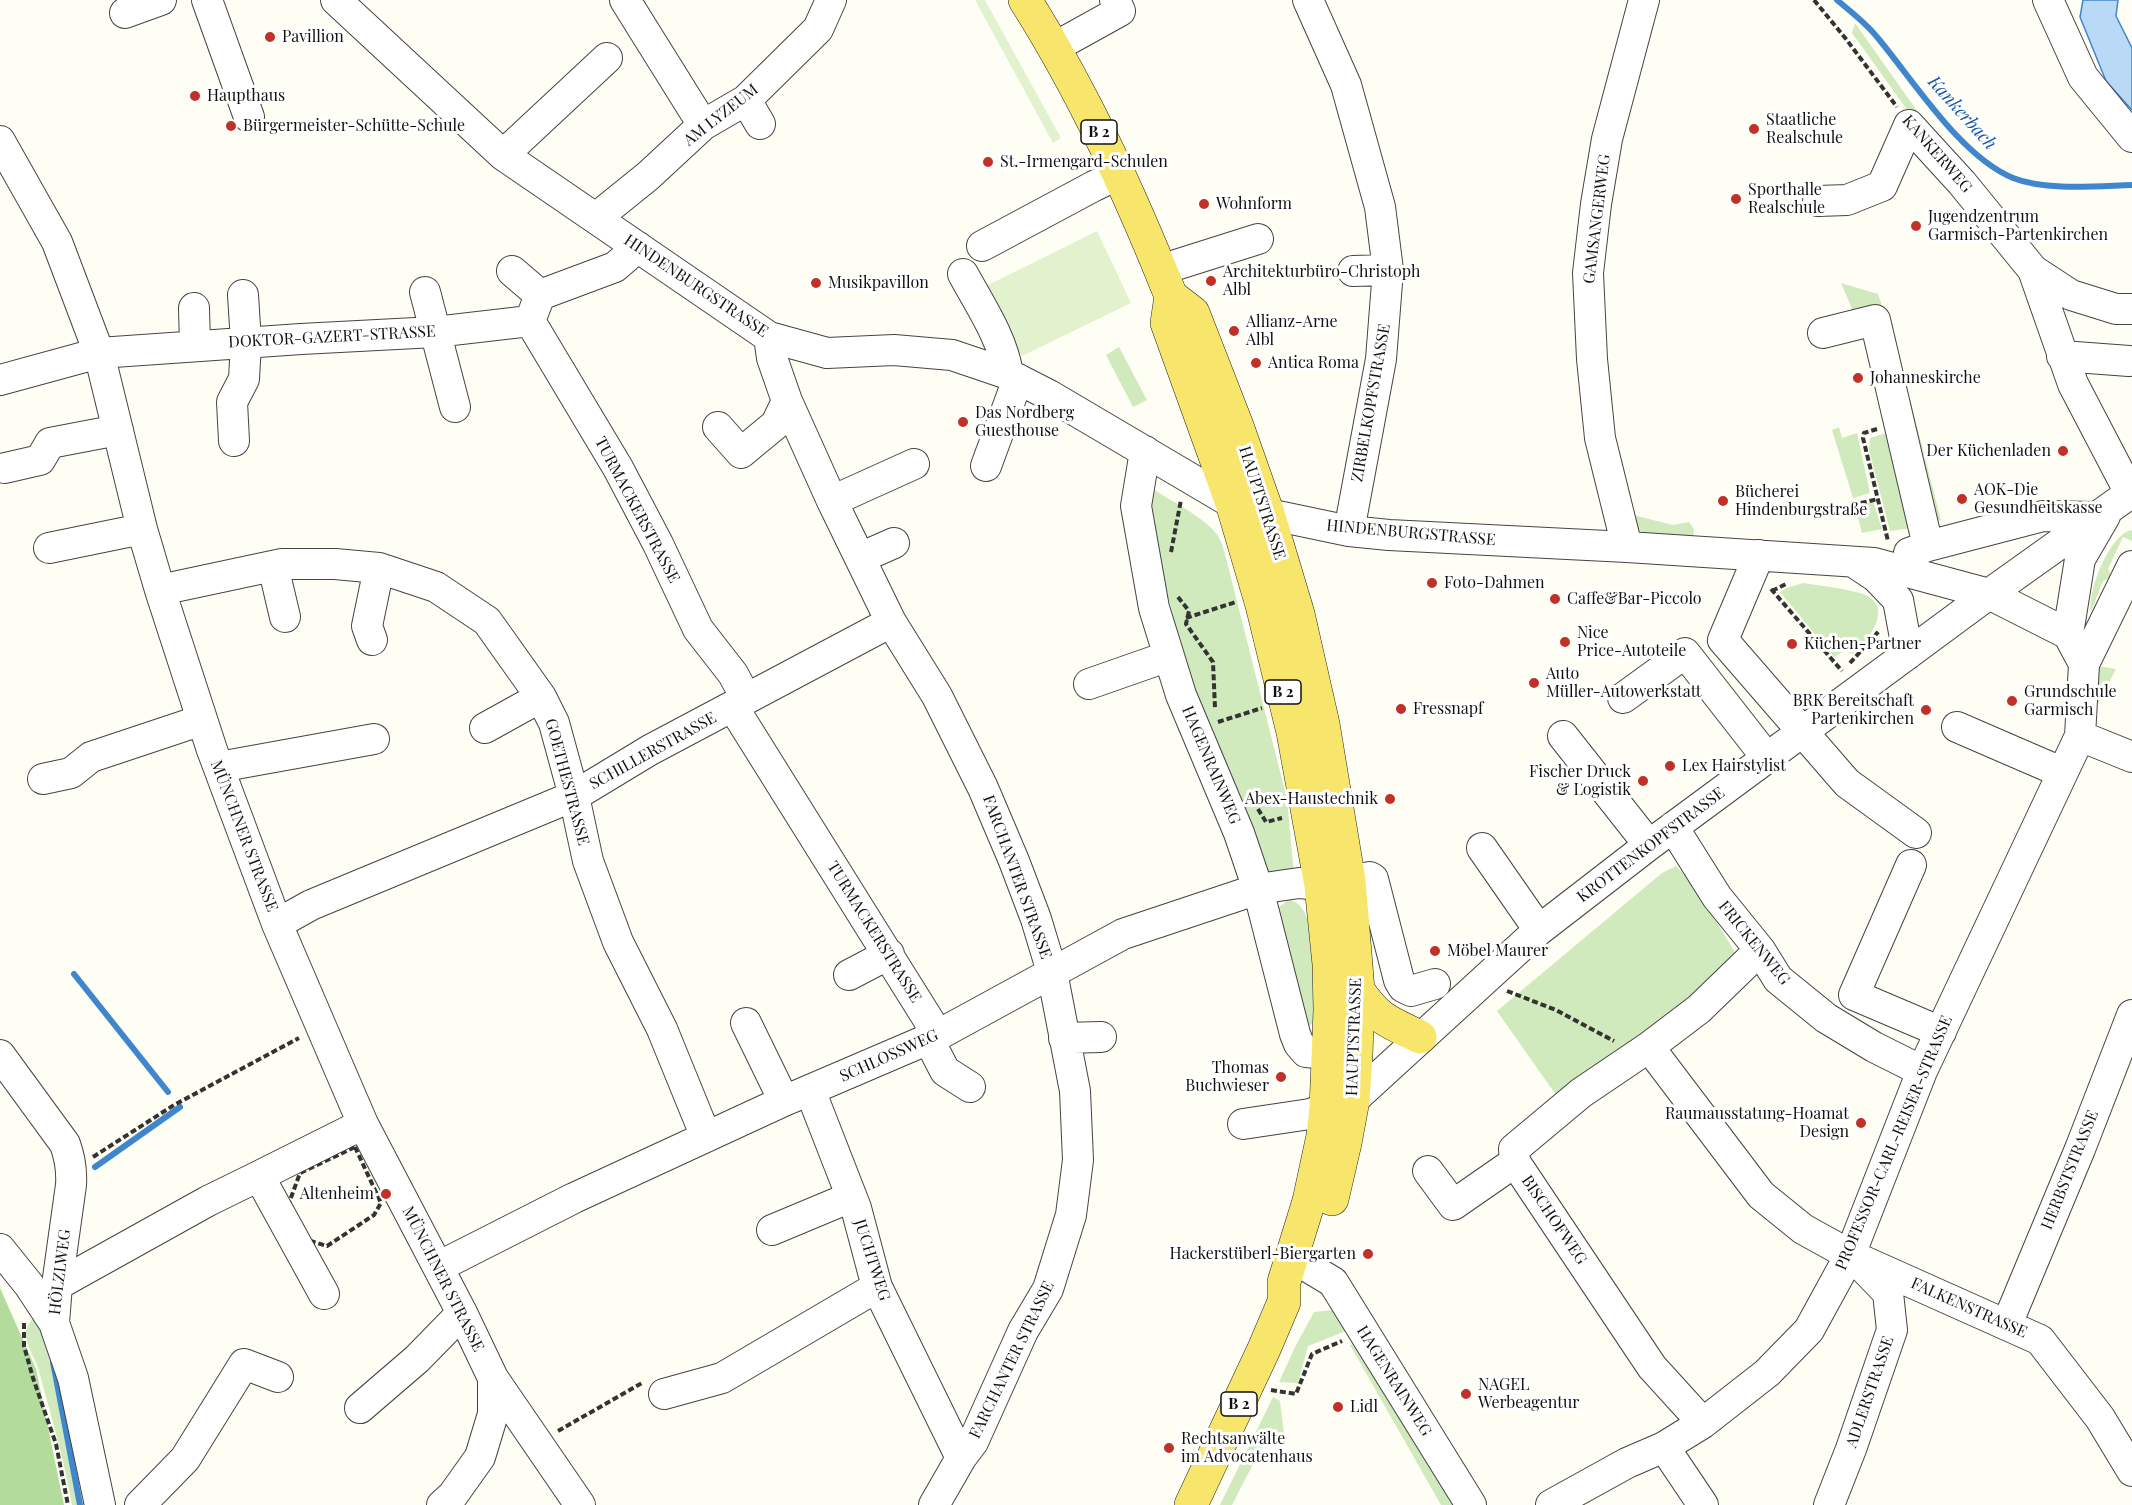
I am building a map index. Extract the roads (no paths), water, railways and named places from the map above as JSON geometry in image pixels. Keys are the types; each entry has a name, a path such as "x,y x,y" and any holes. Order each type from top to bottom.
{"main road":[{"name":"HAUPTSTRASSE","path":"1025,0 1055,47 1119,174 1166,283 1193,313 1268,514 1298,614 1308,728 1335,883 1358,990 1358,1027 1340,1104 1317,1165 1309,1201 1284,1282 1284,1302"},
{"name":"HAUPTSTRASSE","path":"1166,283 1167,323 1232,502 1262,605 1308,728"},
{"name":"HAUPTSTRASSE","path":"1192,1504 1284,1302 1299,1288 1308,1267 1332,1199 1345,1143 1340,1104 1329,1054 1329,964 1335,883"},
{"path":"1358,990 1376,1013 1389,1023 1420,1037"}],"street":[{"path":"125,13 160,0"},
{"path":"207,0 249,117"},
{"name":"HINDENBURGSTRASSE","path":"336,0 503,155 769,337 827,353 894,350 952,355 1013,377 1232,502 1268,514 1349,531 1488,541 1873,561 1989,594"},
{"path":"625,0 703,126"},
{"name":"AM LYZEUM","path":"596,218 648,176 703,126 753,112 818,29 831,0"},
{"path":"1055,47 1120,11 1115,0"},
{"name":"ZIRBELKOPFSTRASSE","path":"1308,0 1346,85 1380,207 1388,270 1381,359 1349,531"},
{"name":"GAMSANGERWEG","path":"1627,547 1600,438 1592,359 1588,273 1607,139 1644,0"},
{"path":"2048,0 2083,78 2132,137"},
{"path":"503,155 607,58"},
{"name":"KANKERWEG","path":"1818,201 1846,200 1882,186 1910,124 2033,270 2071,295 2116,309 2132,309"},
{"name":"MÜNCHNER STRASSE","path":"0,141 8,169 57,242 99,353 142,529 160,590 202,720 277,924 363,1124 462,1313 493,1378 493,1414 480,1457 453,1495 442,1505"},
{"path":"982,246 1119,174"},
{"path":"1166,283 1258,239"},
{"name":"DOKTOR-GAZERT-STRASSE","path":"0,380 99,353 246,342 435,332 535,308 615,267 638,247"},
{"path":"1353,272 1388,270"},
{"path":"2033,270 2062,356 2117,503"},
{"name":"TURMACKERSTRASSE","path":"512,271 535,308 658,544 698,628 733,674 739,703 933,1037 945,1071 970,1087"},
{"path":"963,274 992,329 1013,377 986,466"},
{"path":"425,291 454,407"},
{"path":"234,441 232,402 244,379 246,342 243,294"},
{"path":"194,309 195,346"},
{"path":"1823,333 1875,320 1928,546"},
{"name":"FARCHANTER STRASSE","path":"769,337 772,358 787,401 832,501 891,622 937,696 984,788 1036,919 1052,972 1075,1091 1078,1160 1071,1215 1048,1288 1023,1331 973,1442 934,1505"},
{"path":"2062,356 2129,361"},
{"path":"718,427 741,453 776,424 787,401"},
{"path":"5,468 40,460 50,443 118,430"},
{"name":"HAGENRAINWEG","path":"1145,451 1136,506 1154,609 1181,695 1239,833 1258,889 1294,1034 1306,1052 1329,1054"},
{"path":"832,501 914,464"},
{"path":"2084,664 2068,634 1989,594 2117,503"},
{"path":"2068,634 2080,559 2117,503"},
{"name":"HINDENBURGSTRASSE","path":"1873,561 2043,516 2117,503"},
{"path":"49,548 142,529"},
{"path":"860,558 894,543"},
{"path":"1759,555 1723,639 1847,783 1916,832"},
{"path":"1873,561 1876,577 1898,600 1908,654"},
{"name":"GOETHESTRASSE","path":"160,590 282,564 335,564 380,568 436,587 487,621 541,697 554,723 574,796 588,861 618,942 662,1029 706,1137"},
{"path":"273,566 285,617"},
{"name":"PROFESSOR-CARL-REISER-STRASSE","path":"1551,1505 1627,1463 1664,1447 1703,1423 1767,1373 1809,1330 1850,1255 1922,1071 2080,735 2084,664 2132,566"},
{"path":"372,640 367,626 380,568"},
{"name":"KROTTENKOPFSTRASSE","path":"1340,1104 1420,1037 1539,930 1673,827 1989,594"},
{"name":"SCHILLERSTRASSE","path":"277,924 311,905 574,796 739,703 891,622"},
{"path":"1623,698 1685,653 1767,758"},
{"path":"1089,684 1169,656"},
{"path":"485,728 541,697"},
{"path":"43,779 71,773 91,757 202,720"},
{"path":"1957,727 2061,772"},
{"path":"2080,735 2132,757"},
{"path":"1563,736 1649,845"},
{"path":"219,767 374,739"},
{"name":"FRICKENWEG","path":"1673,827 1717,897 1760,950 1778,979 1826,1018 1874,1047 1922,1071"},
{"path":"1482,848 1539,930"},
{"path":"1911,865 1854,995 1941,1032"},
{"name":"SCHLOSSWEG","path":"438,1267 574,1198 797,1096 933,1037 1123,933 1258,889 1299,882 1335,883 1366,877 1373,879 1399,981 1403,987 1411,991 1435,984"},
{"name":"BISCHOFWEG","path":"1703,1423 1652,1367 1515,1162 1514,1149 1581,1093 1644,1051 1699,1009 1760,950"},
{"path":"845,964 885,956"},
{"name":"HERBSTSTRASSE","path":"2007,1324 2080,1149 2132,1015"},
{"name":"JUCHTWEG","path":"746,1023 797,1096 851,1197 878,1287 961,1458"},
{"path":"1064,1038 1101,1037"},
{"path":"1644,1051 1761,1195 1803,1229 1850,1255"},
{"name":"HÖLZLWEG","path":"0,1054 64,1144 72,1170 43,1285 73,1378 100,1505"},
{"path":"1243,1124 1310,1114 1340,1104"},
{"path":"0,1249 43,1285 363,1124"},
{"path":"1428,1171 1453,1205 1515,1162"},
{"path":"259,1176 324,1294"},
{"path":"772,1230 851,1197"},
{"name":"FALKENSTRASSE","path":"1850,1255 2040,1340 2129,1455"},
{"name":"ADLERSTRASSE","path":"1829,1505 1892,1330 1888,1293 1850,1255"},
{"name":"HAGENRAINWEG","path":"1308,1267 1333,1282 1471,1505"},
{"path":"664,1394 722,1378 878,1287"},
{"path":"360,1408 417,1359 462,1313"},
{"path":"140,1505 185,1459 244,1364 278,1377"},
{"path":"493,1378 580,1505"},
{"path":"1664,1447 1703,1505"}],"water":[{"path":"2083,0 2118,0 2116,16 2132,48 2132,110 2106,81 2080,17"}],"waterway":[{"name":"Kankerbach","path":"1837,0 1873,32 1956,135 1993,167 2013,178 2041,185 2072,187 2132,185"},
{"path":"74,974 168,1092"},
{"path":"95,1167 180,1107"},
{"path":"53,1362 80,1505"}],"place":[{"name":"Pavillion","path":"270,37"},
{"name":"Haupthaus","path":"195,96"},
{"name":"Bürgermeister-Schütte-Schule","path":"231,126"},
{"name":"Staatliche Realschule","path":"1754,129"},
{"name":"St.-Irmengard-Schulen","path":"988,162"},
{"name":"Sporthalle Realschule","path":"1736,199"},
{"name":"Wohnform","path":"1204,204"},
{"name":"Jugendzentrum Garmisch-Partenkirchen","path":"1916,226"},
{"name":"Architekturbüro-Christoph Albl","path":"1211,281"},
{"name":"Musikpavillon","path":"816,283"},
{"name":"Allianz-Arne Albl","path":"1234,331"},
{"name":"Antica Roma","path":"1256,363"},
{"name":"Johanneskirche","path":"1858,378"},
{"name":"Das Nordberg Guesthouse","path":"963,422"},
{"name":"Der Küchenladen","path":"2063,451"},
{"name":"AOK-Die Gesundheitskasse","path":"1962,499"},
{"name":"Bücherei Hindenburgstraße","path":"1723,501"},
{"name":"Foto-Dahmen","path":"1432,583"},
{"name":"Caffe&Bar-Piccolo","path":"1555,599"},
{"name":"Nice Price-Autoteile","path":"1565,642"},
{"name":"Küchen-Partner","path":"1792,644"},
{"name":"Auto Müller-Autowerkstatt","path":"1534,683"},
{"name":"Grundschule Garmisch","path":"2012,701"},
{"name":"Fressnapf","path":"1401,709"},
{"name":"BRK Bereitschaft Partenkirchen","path":"1926,710"},
{"name":"Lex Hairstylist","path":"1670,766"},
{"name":"Fischer Druck & Logistik","path":"1643,781"},
{"name":"Abex-Haustechnik","path":"1390,799"},
{"name":"Möbel Maurer","path":"1435,951"},
{"name":"Thomas Buchwieser","path":"1281,1077"},
{"name":"Raumausstatung-Hoamat Design","path":"1861,1123"},
{"name":"Altenheim","path":"386,1194"},
{"name":"Hackerstüberl-Biergarten","path":"1368,1254"},
{"name":"NAGEL Werbeagentur","path":"1466,1394"},
{"name":"Lidl","path":"1338,1407"},
{"name":"Rechtsanwälte im Advocatenhaus","path":"1169,1448"}]}
